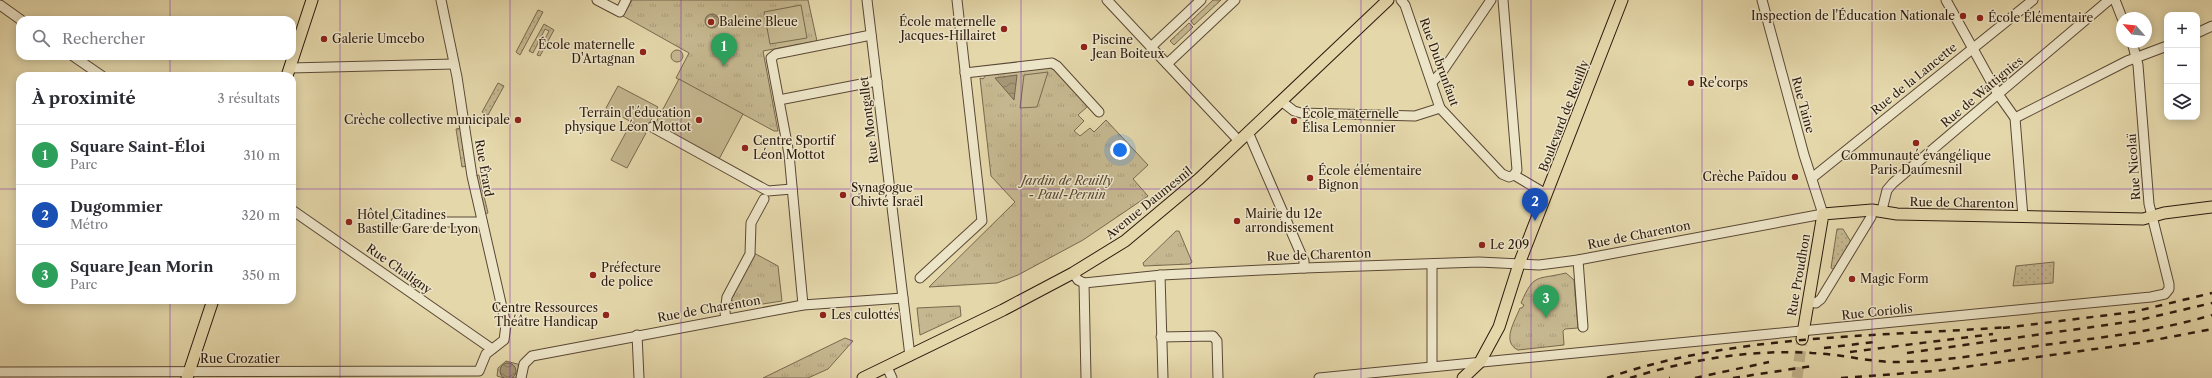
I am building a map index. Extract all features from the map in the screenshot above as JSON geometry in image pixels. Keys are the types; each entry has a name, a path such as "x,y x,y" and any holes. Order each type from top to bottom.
{"main road":[{"path":"296,48 312,0"},
{"name":"Avenue Daumesnil","path":"863,378 910,356 1073,273 1125,241 1177,198 1388,0"},
{"name":"Boulevard de Reuilly","path":"1463,378 1480,362 1499,327 1520,264 1622,0"},
{"path":"288,72 292,60"},
{"name":"Rue de Charenton","path":"1823,214 1877,210 1897,214 2153,218 2164,213 2212,207"},
{"name":"Rue Proudhon","path":"1802,335 1823,214"},
{"path":"189,375 212,304"}],"street":[{"name":"Rue Érard","path":"441,0 457,77 472,176 506,325 504,340 492,348"},
{"path":"597,0 620,12 626,0"},
{"name":"Rue Montgallet","path":"867,0 910,356"},
{"path":"920,278 982,221 956,0"},
{"path":"1107,0 1239,141"},
{"path":"1151,47 1201,0"},
{"path":"1167,64 1234,0"},
{"name":"Rue Dubrunfaut","path":"1401,0 1406,5 1440,108 1447,118 1502,174 1513,176 1541,191"},
{"path":"1432,82 1442,72 1491,0"},
{"path":"1503,0 1517,170 1513,176"},
{"name":"Rue Taine","path":"1762,0 1804,155 1823,214"},
{"path":"1946,0 1998,94 2015,118 2023,217"},
{"name":"Rue de la Lancette","path":"1812,178 1972,47 2033,0"},
{"name":"Rue de Wattignies","path":"1808,302 1816,303 1821,299 1893,184 2109,0"},
{"path":"2115,0 2120,12"},
{"path":"0,5 16,16"},
{"path":"2200,32 2212,26"},
{"path":"803,305 789,154 771,60 774,54 871,35"},
{"path":"2015,118 2137,58 2164,47"},
{"name":"Rue Nicolaï","path":"2134,48 2137,58 2149,204 2169,290"},
{"path":"79,60 96,72"},
{"path":"965,73 1052,63 1057,66 1099,112"},
{"path":"288,72 454,64"},
{"path":"779,100 877,81"},
{"path":"1281,101 1294,111 1301,113 1415,116 1440,108"},
{"path":"652,127 768,191 792,189"},
{"path":"1248,132 1304,261 1304,268"},
{"path":"726,319 725,312 727,297 750,254 751,223 764,199"},
{"name":"Rue Chaligny","path":"296,213 492,348"},
{"name":"Rue de Charenton","path":"1084,283 1160,275 1304,268 1432,264 1542,265 1578,260 1823,214"},
{"path":"396,222 482,222"},
{"path":"1578,260 1583,327"},
{"path":"1432,264 1432,366"},
{"path":"1073,273 1078,280 1084,283 1086,378"},
{"path":"1160,275 1163,378"},
{"name":"Rue Coriolis","path":"1319,378 1432,366 1802,335 2151,297 2165,294 2169,290"},
{"name":"Rue de Charenton","path":"521,378 524,364 532,356 637,335 803,305 903,298"},
{"path":"637,335 639,378"},
{"path":"1161,337 1213,336 1217,341 1218,378"},
{"name":"Rue Crozatier","path":"0,372 189,375 329,375 480,371 483,359 492,348"},
{"path":"887,367 892,378"}],"green space":[{"path":"632,0 808,0 817,41 763,51 778,131 774,131 676,78 689,53 623,16"},
{"path":"1213,0 1221,0 1194,25 1191,21"},
{"path":"801,5 807,38 770,44 764,12"},
{"path":"538,10 543,12 520,55 516,52"},
{"path":"1189,23 1193,27 1174,45 1170,41"},
{"path":"544,24 554,30 540,56 537,55 549,31 545,29 533,53 529,51"},
{"path":"679,50 682,51 682,61 675,62 672,61 671,54 672,51"},
{"name":"Jardin de Reuilly - Paul-Pernin","path":"1053,67 1088,106 1078,115 1084,121 1074,131 1080,136 1090,128 1094,132 1106,120 1148,165 1133,179 1148,196 1083,240 1018,275 997,283 929,287 1015,202 991,176 980,78 983,79 986,75"},
{"path":"1048,72 1037,107 1020,108 1024,75"},
{"name":"Terrain d'éducation physique Léon Mottot","path":"679,79 743,114 718,161 654,126"},
{"path":"498,83 504,86 488,115 482,112"},
{"path":"618,86 658,107 646,130 606,108"},
{"path":"630,125 646,133 627,168 611,160"},
{"path":"461,128 466,166 462,167 456,129"},
{"path":"479,175 488,213 484,214 475,176"},
{"path":"1837,229 1843,229 1851,242 1835,270 1831,268"},
{"path":"1176,231 1179,231 1192,262 1190,264 1144,266 1143,263"},
{"path":"754,253 778,266 782,301 737,308 731,299"},
{"path":"2054,262 2053,283 2013,286 2016,266"},
{"path":"1566,273 1574,280 1578,328 1565,329 1563,331 1564,345 1518,350 1510,342 1510,337 1520,308 1524,305 1521,303 1525,293 1537,279"},
{"path":"960,306 961,316 920,335 917,308"},
{"path":"845,338 853,341 828,369 808,378 763,378"},
{"path":"506,361 521,365 517,378 512,378 513,377 508,363 503,365 501,369 502,376 504,378 497,376 498,368"}],"water":[{"path":"709,14 715,14 719,18 719,24 715,28 709,28 705,24 705,18"},
{"path":"1017,75 1014,100 995,78"},
{"path":"508,363 514,365 516,371 514,377 508,379 502,377 500,371 502,365"}],"tunnel":[{"path":"1797,378 1802,339"}],"railway":[{"path":"2003,328 2133,312 2212,293"},
{"path":"1907,353 2135,321 2212,303"},
{"path":"1630,378 1697,361 1743,354 1789,352 1823,354 1891,362 1953,358 2125,334 2169,326 2212,315"},
{"path":"1607,378 1655,364 1705,353 1755,345 1856,336 2008,327"},
{"path":"1841,378 1936,371 2139,343 2212,329"},
{"path":"1850,352 1993,334"},
{"path":"1824,348 1874,342"},
{"path":"1695,378 1769,362"},
{"path":"1733,378 1812,366"}],"place":[{"name":"Inspection de l'Éducation Nationale","path":"1963,16"},
{"name":"École Élémentaire","path":"1980,18"},
{"name":"Baleine Bleue","path":"711,22"},
{"name":"École maternelle Jacques-Hillairet","path":"1004,29"},
{"name":"Galerie Umcebo","path":"324,39"},
{"name":"Piscine Jean Boiteux","path":"1084,47"},
{"name":"École maternelle D'Artagnan","path":"643,52"},
{"name":"Square Saint-Éloi","path":"724,66"},
{"name":"Re'corps","path":"1691,83"},
{"name":"Crèche collective municipale","path":"518,120"},
{"name":"Terrain d'éducation physique Léon Mottot","path":"699,120"},
{"name":"École maternelle Élisa Lemonnier","path":"1294,121"},
{"name":"Communauté évangélique Paris Daumesnil","path":"1916,143"},
{"name":"Centre Sportif Léon Mottot","path":"745,148"},
{"name":"Crèche Païdou","path":"1795,177"},
{"name":"École élémentaire Bignon","path":"1310,178"},
{"name":"Synagogue Chivté Israël","path":"843,195"},
{"name":"Mairie du 12e arrondissement","path":"1237,221"},
{"name":"Dugommier","path":"1535,221"},
{"name":"Hôtel Citadines Bastille Gare de Lyon","path":"349,222"},
{"name":"Le 209","path":"1482,245"},
{"name":"Préfecture de police","path":"593,275"},
{"name":"Magic Form","path":"1852,279"},
{"name":"Centre Ressources Théâtre Handicap","path":"606,315"},
{"name":"Les culottés","path":"823,315"},
{"name":"Square Jean Morin","path":"1546,318"}]}
